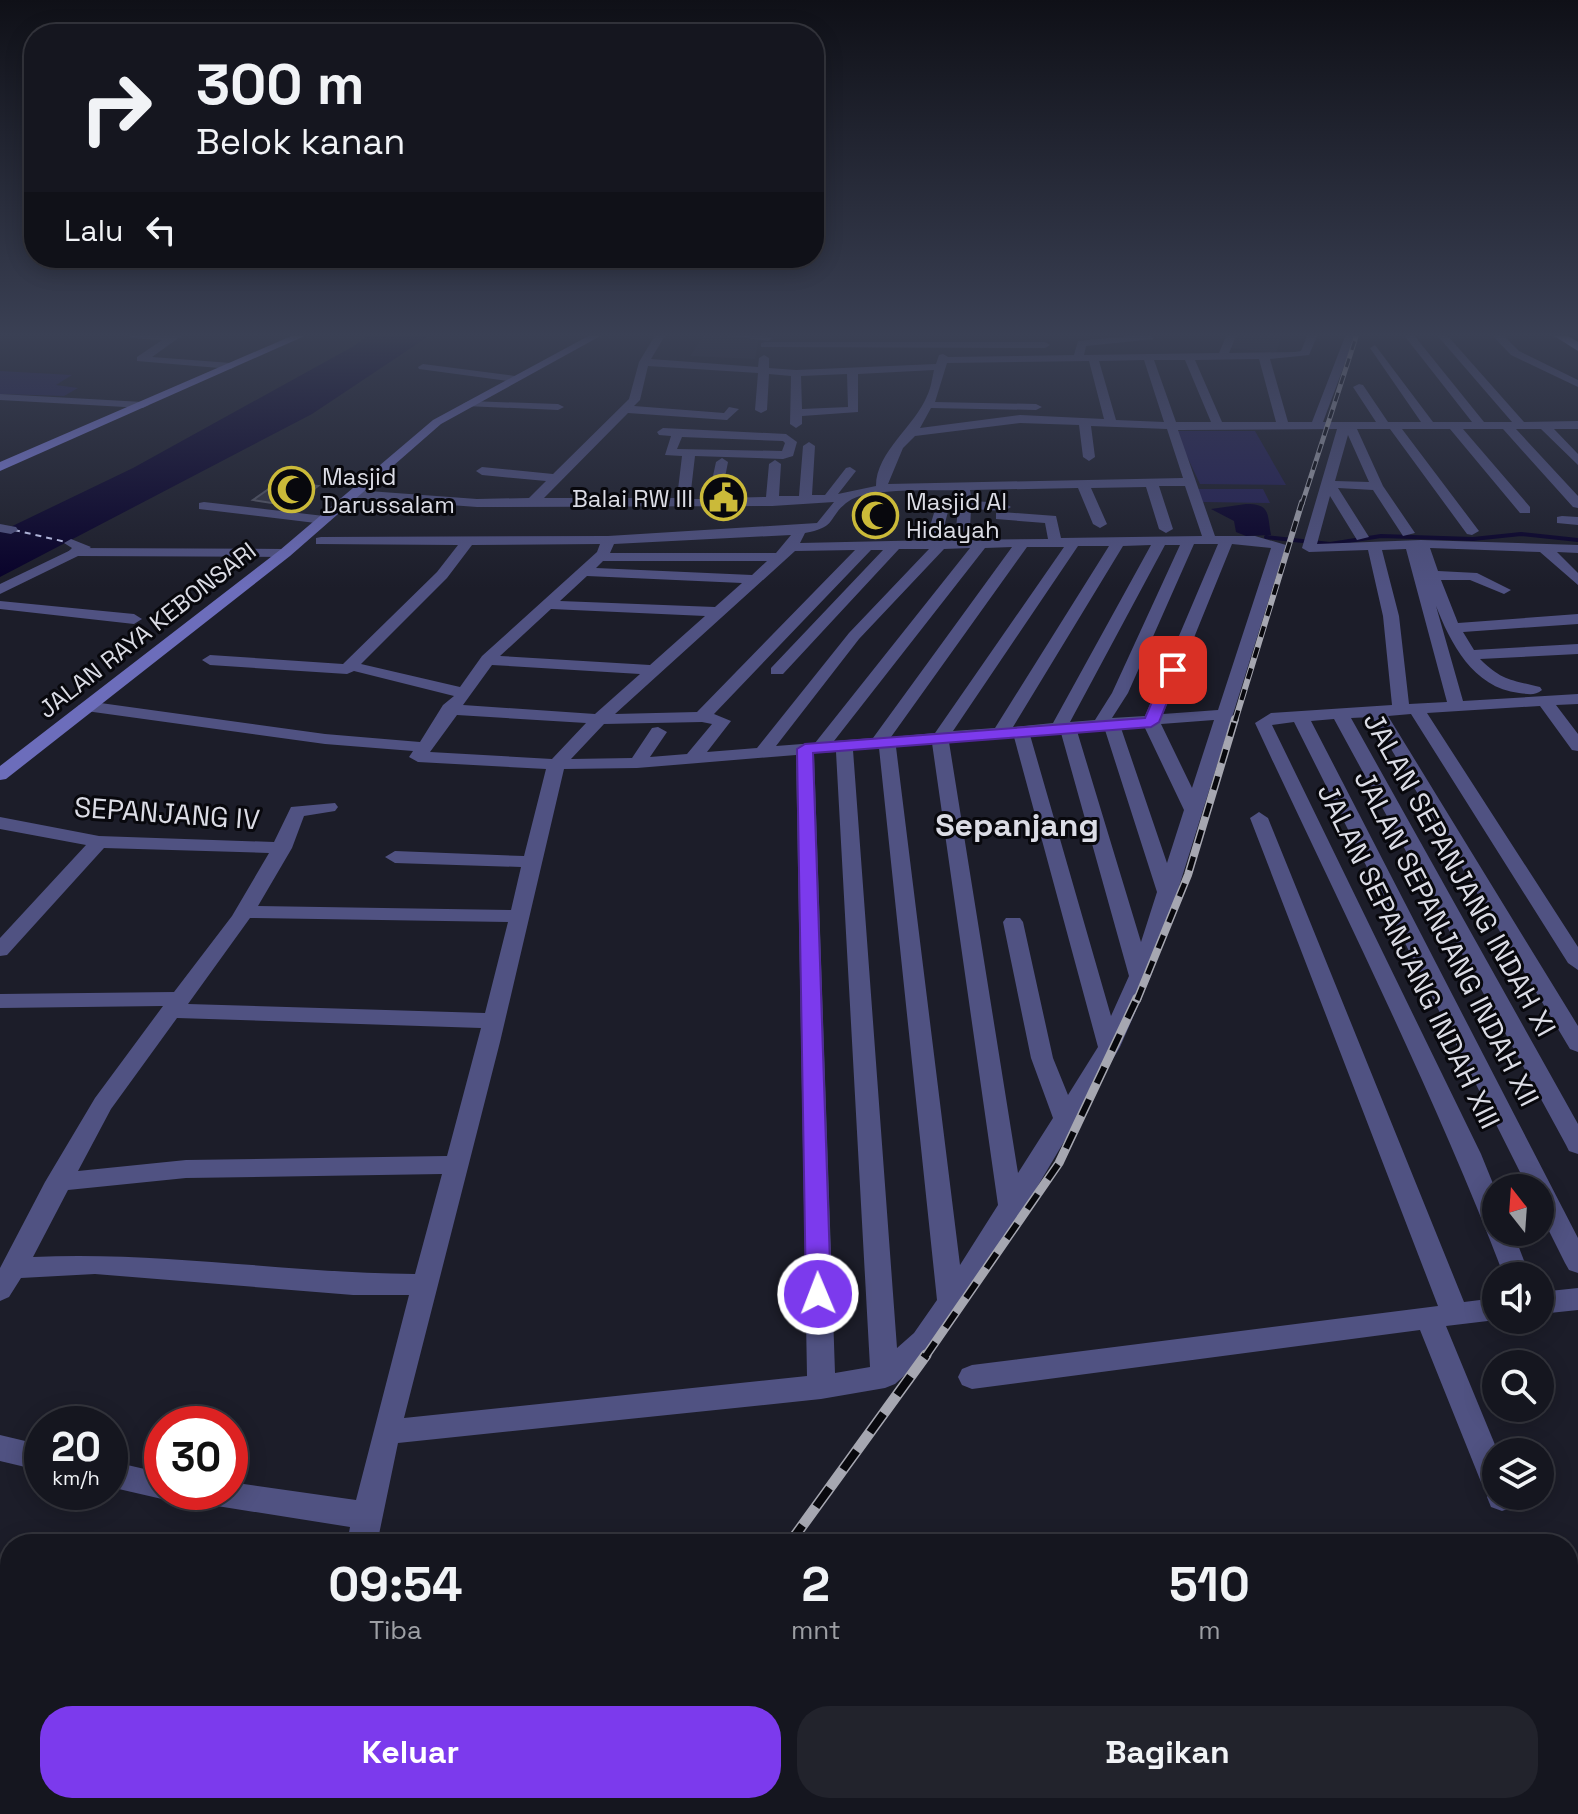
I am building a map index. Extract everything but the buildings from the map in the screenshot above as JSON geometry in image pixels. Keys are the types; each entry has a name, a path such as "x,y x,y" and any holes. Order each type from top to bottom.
{"main road":[{"path":"4,463 110,419"},
{"name":"JALAN RAYA KEBONSARI","path":"5,767 288,551 443,419"}],"street":[{"path":"532,502 617,419"},
{"path":"876,494 898,447 920,419"},
{"path":"911,433 1020,419 1169,426 1578,425"},
{"path":"1110,419 1111,423"},
{"path":"1167,419 1189,482 1219,540 1151,722 1194,811"},
{"path":"1215,419 1218,426"},
{"path":"1281,419 1283,426"},
{"path":"1316,426 1319,419"},
{"path":"1383,419 1472,531"},
{"path":"1425,419 1430,426"},
{"path":"1478,419 1481,426"},
{"path":"1513,419 1522,426"},
{"path":"1085,422 1089,457"},
{"path":"1544,425 1578,461"},
{"path":"1347,426 1308,543 1321,550 1368,541 1578,549"},
{"path":"1347,426 1377,486 1433,575 1451,628 1485,676 1500,687 1519,691 1578,687"},
{"path":"1454,426 1525,510"},
{"path":"1507,426 1578,504"},
{"path":"663,432 792,440 789,453 783,455 669,452 678,433"},
{"path":"805,500 809,446"},
{"path":"683,503 689,453"},
{"path":"714,502 722,462"},
{"path":"772,502 775,464"},
{"path":"482,471 555,478"},
{"path":"0,590 73,548 288,551 608,540 806,529 821,526 850,471"},
{"path":"1082,482 1100,524"},
{"path":"1140,976 1063,729 1163,535 1151,482"},
{"path":"355,494 477,503 630,500 772,502 967,485 1189,482"},
{"path":"997,534 1007,484"},
{"path":"1328,484 1377,486"},
{"path":"1328,484 1368,541 1391,616 1408,708 1578,963"},
{"path":"963,528 967,485"},
{"path":"1053,500 1051,519 1054,538"},
{"path":"943,544 938,523 945,504 1051,519"},
{"path":"204,506 324,520"},
{"path":"915,507 941,510"},
{"path":"1562,520 1578,521"},
{"path":"248,1503 365,1530 386,1432 494,1021 556,764 599,719 756,579 806,529"},
{"path":"386,1432 821,1387 885,1376 924,1341 1011,1209 1109,1047 1140,976 1279,545 1189,540 1163,535 1118,543 867,546 785,552 599,557"},
{"path":"608,540 599,557 551,605 487,660 449,709 418,757 556,764 637,763 1224,714"},
{"path":"1167,892 1106,726 1189,540"},
{"path":"321,541 464,546"},
{"path":"1414,541 1456,705"},
{"path":"1000,734 1118,543"},
{"path":"762,753 854,636 943,544"},
{"path":"821,1387 823,747 981,544"},
{"path":"951,1302 883,743 1022,544"},
{"path":"1011,1209 940,738 1073,544"},
{"path":"210,660 338,671 352,666 442,575 464,546"},
{"path":"702,717 867,546"},
{"path":"777,671 894,546"},
{"path":"1545,549 1578,581"},
{"path":"582,572 756,579"},
{"path":"1433,575 1472,576 1504,590"},
{"path":"0,605 134,619"},
{"path":"551,605 719,612"},
{"path":"1451,628 1578,619"},
{"path":"1471,655 1578,649"},
{"path":"487,660 653,670"},
{"path":"352,666 463,693"},
{"path":"1300,716 1578,699"},
{"path":"1544,701 1578,746"},
{"path":"86,706 325,739 424,747"},
{"path":"449,709 599,719 702,717 723,721 693,758"},
{"path":"1377,711 1578,1044"},
{"name":"JALAN SEPANJANG INDAH XI","path":"1340,714 1578,1145"},
{"name":"JALAN SEPANJANG INDAH XIII","path":"1300,716 1266,719 1267,734 1482,1187"},
{"name":"JALAN SEPANJANG INDAH XII","path":"1300,716 1533,1174"},
{"path":"637,763 658,732"},
{"path":"1021,732 1109,1047"},
{"path":"823,747 885,1376"},
{"path":"7,1279 57,1182 118,1080 247,912 283,848 298,810 329,807"},
{"path":"1259,818 1442,1316 1482,1439"},
{"name":"SEPANJANG IV","path":"0,823 99,842 283,848"},
{"path":"0,950 99,842"},
{"path":"395,857 531,862"},
{"path":"247,912 519,916"},
{"path":"1013,922 1042,1058 1066,1121"},
{"path":"0,1001 176,1005 494,1021"},
{"path":"57,1182 186,1169 456,1165"},
{"name":"JALAN SEPANJANG INDAH XII","path":"1554,1216 1578,1263"},
{"path":"7,1279 95,1264 353,1284 424,1285"},
{"path":"1554,1302 1578,1299"},
{"path":"972,1377 1482,1311"},
{"path":"0,1448 24,1454"}],"shaded area":[{"path":"222,419 303,419 0,577 0,532 133,468"},
{"path":"1175,431 1255,431 1286,485 1200,484"},
{"path":"1197,489 1263,489 1270,503 1203,502"},
{"path":"1246,504 1264,508 1271,535 1246,536 1236,532 1234,521 1211,509"}],"waterway":[{"path":"1266,537 1330,544 1381,536 1473,539 1521,534 1578,540"}],"ferry route":[{"path":"14,530 66,542"}],"railway":[{"path":"1302,504 1330,419"},
{"path":"1235,721 1302,502"},
{"path":"1137,1000 1188,875 1235,719"},
{"path":"925,1357 1059,1163 1137,998"},
{"path":"796,1534 926,1355"}],"place":[{"name":"Masjid Darussalam","path":"291,490"},
{"name":"Balai RW III","path":"724,498"},
{"name":"Masjid Al Hidayah","path":"875,515"}],"district":[{"name":"Sepanjang","path":"1017,825"}],"route":[{"path":"818,1294 805,749 1151,722 1173,670"}]}
